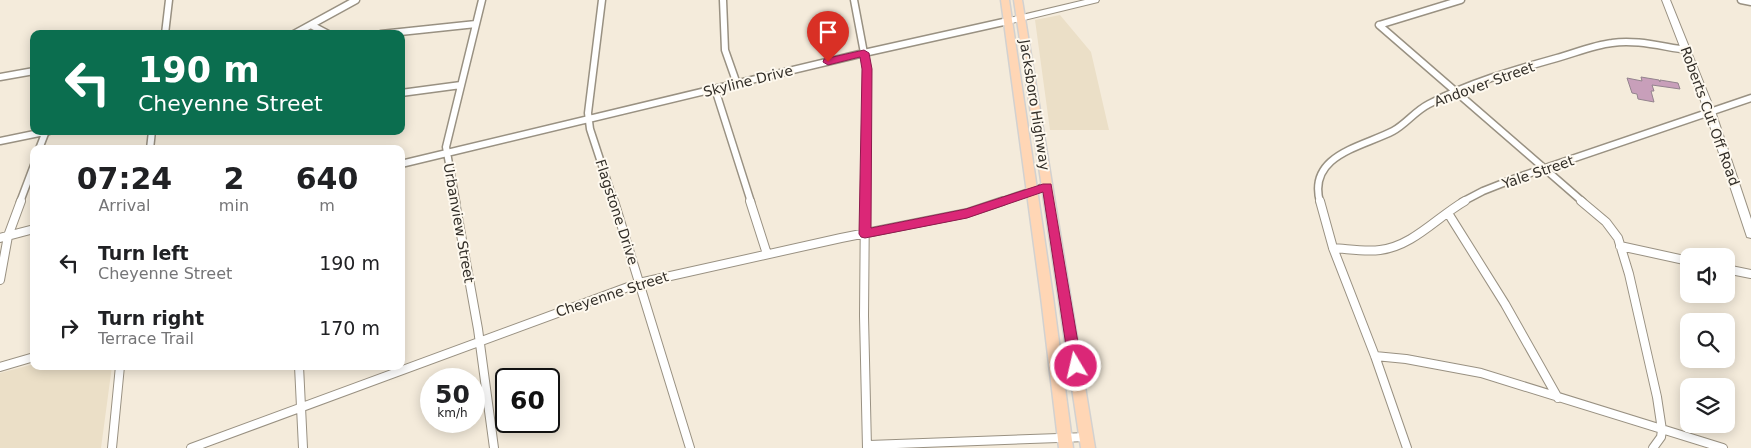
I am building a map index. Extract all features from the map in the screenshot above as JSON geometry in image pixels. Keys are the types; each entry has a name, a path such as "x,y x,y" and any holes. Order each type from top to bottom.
{"main road":[{"name":"Jacksboro Highway","path":"1005,0 1045,283 1065,442"},
{"name":"Jacksboro Highway","path":"1018,0 1088,442"},
{"path":"1045,283 1062,283"}],"street":[{"path":"165,30 169,0"},
{"path":"302,30 356,0"},
{"name":"Urbanview Street","path":"482,0 446,147 446,154 479,341 494,448"},
{"name":"Flagstone Drive","path":"602,0 589,120 590,129 632,256 690,448"},
{"path":"723,0 725,50 737,84"},
{"path":"854,0 867,69 864,316 868,446 1049,437 1065,442 1088,442"},
{"name":"Skyline Drive","path":"405,163 864,53 1095,0"},
{"path":"1462,0 1379,25 1606,222 1615,233 1621,248 1658,397 1662,430 1661,437 1653,448"},
{"name":"Roberts Cut Off Road","path":"1666,0 1711,114 1751,234"},
{"path":"1741,0 1751,2"},
{"path":"405,32 476,24"},
{"path":"311,25 320,30"},
{"name":"Andover Street","path":"1407,448 1376,356 1332,248 1317,190 1322,172 1339,155 1351,148 1393,131 1407,122 1414,113 1424,106 1455,92 1624,41 1687,50"},
{"path":"0,77 30,71"},
{"path":"405,92 461,85"},
{"path":"715,89 767,254"},
{"name":"Yale Street","path":"1332,248 1375,250 1392,248 1411,238 1480,192 1711,114 1751,98"},
{"path":"0,141 31,135"},
{"path":"0,280 8,236 30,176"},
{"name":"Cheyenne Street","path":"405,368 639,283 767,254 967,213 1047,186"},
{"path":"1448,213 1483,265 1527,338 1558,398"},
{"path":"0,238 30,231"},
{"path":"1621,248 1680,259"},
{"path":"1735,271 1751,274"},
{"path":"1376,356 1451,366 1482,373 1722,448"},
{"path":"0,367 30,358"},
{"path":"112,448 120,370"},
{"path":"299,370 303,448"},
{"name":"Cheyenne Street","path":"191,448 401,370"}],"shaded area":[{"path":"1060,15 1091,52 1109,130 1050,130 1035,20"},
{"path":"30,365 30,370 111,370 101,448 0,448 0,373"}],"building":[{"path":"1641,77 1659,80 1660,82 1660,80 1678,83 1680,89 1652,85 1654,91 1651,91 1654,102 1638,99 1637,94 1632,93 1627,78 1642,81"}],"route":[{"path":"828,62 864,53 867,69 865,234 967,213 1047,186 1076,366"}]}
